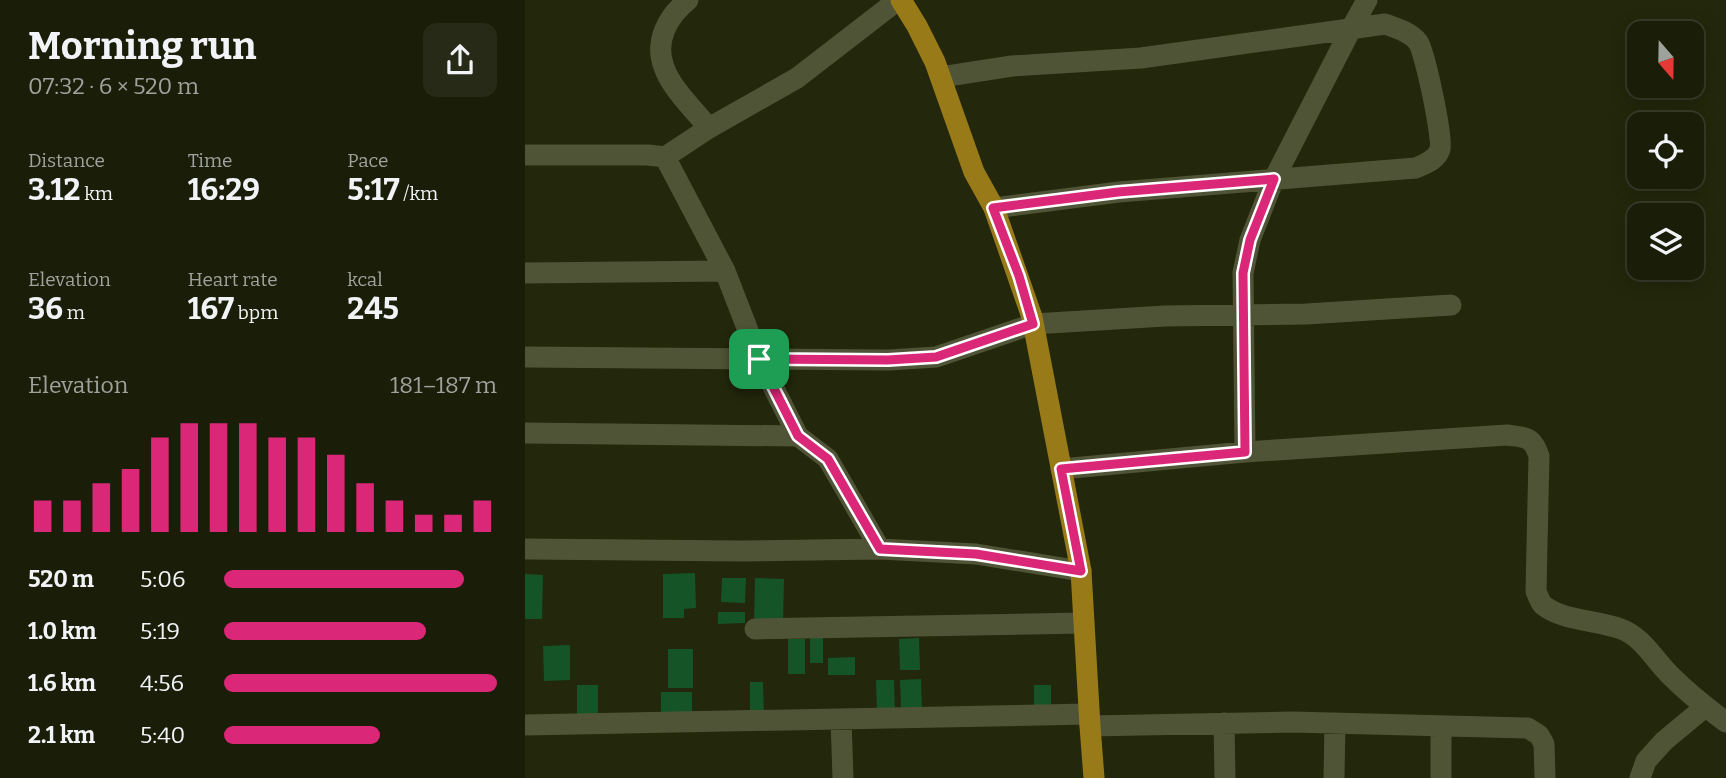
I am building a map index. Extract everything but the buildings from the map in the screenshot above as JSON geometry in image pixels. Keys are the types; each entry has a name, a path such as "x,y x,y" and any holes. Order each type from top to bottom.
{"main road":[{"path":"899,0 935,62 974,172 993,208 1019,276 1033,324 1081,571 1094,778"}],"street":[{"path":"688,0 667,24 660,46 664,68 677,90 709,128"},
{"path":"525,155 665,157 709,128 797,78 899,0"},
{"path":"1245,452 1243,273 1250,240 1274,179 1367,0"},
{"path":"941,77 1012,66 1141,58 1385,24 1403,30 1418,42 1440,133 1440,150 1430,162 1416,168 1118,192 993,208"},
{"path":"665,157 725,271 759,359 798,436 828,459 880,549"},
{"path":"525,273 725,271"},
{"path":"525,357 888,360 936,357 1033,324 1165,316 1306,314 1451,305"},
{"path":"525,433 798,436"},
{"path":"1061,469 1245,452 1507,435 1528,439 1535,444 1539,456 1535,591 1542,604 1558,613 1622,629 1634,635 1671,676 1726,722"},
{"path":"525,549 880,549 976,554 1081,571"},
{"path":"755,629 1084,622"},
{"path":"1640,778 1646,761 1664,741 1705,707"},
{"path":"841,719 843,778"},
{"path":"525,725 841,719 1335,723 1528,728 1539,734 1544,744 1545,778"},
{"path":"1224,723 1225,778"},
{"path":"1334,778 1335,723"},
{"path":"1441,726 1441,778"}],"route":[{"path":"1274,179 1250,240 1243,273 1245,452 1061,469 1081,571 976,554 880,549 828,459 798,436 759,359 888,360 936,357 1033,324 1019,276 993,208 1118,192 1274,179"}]}
